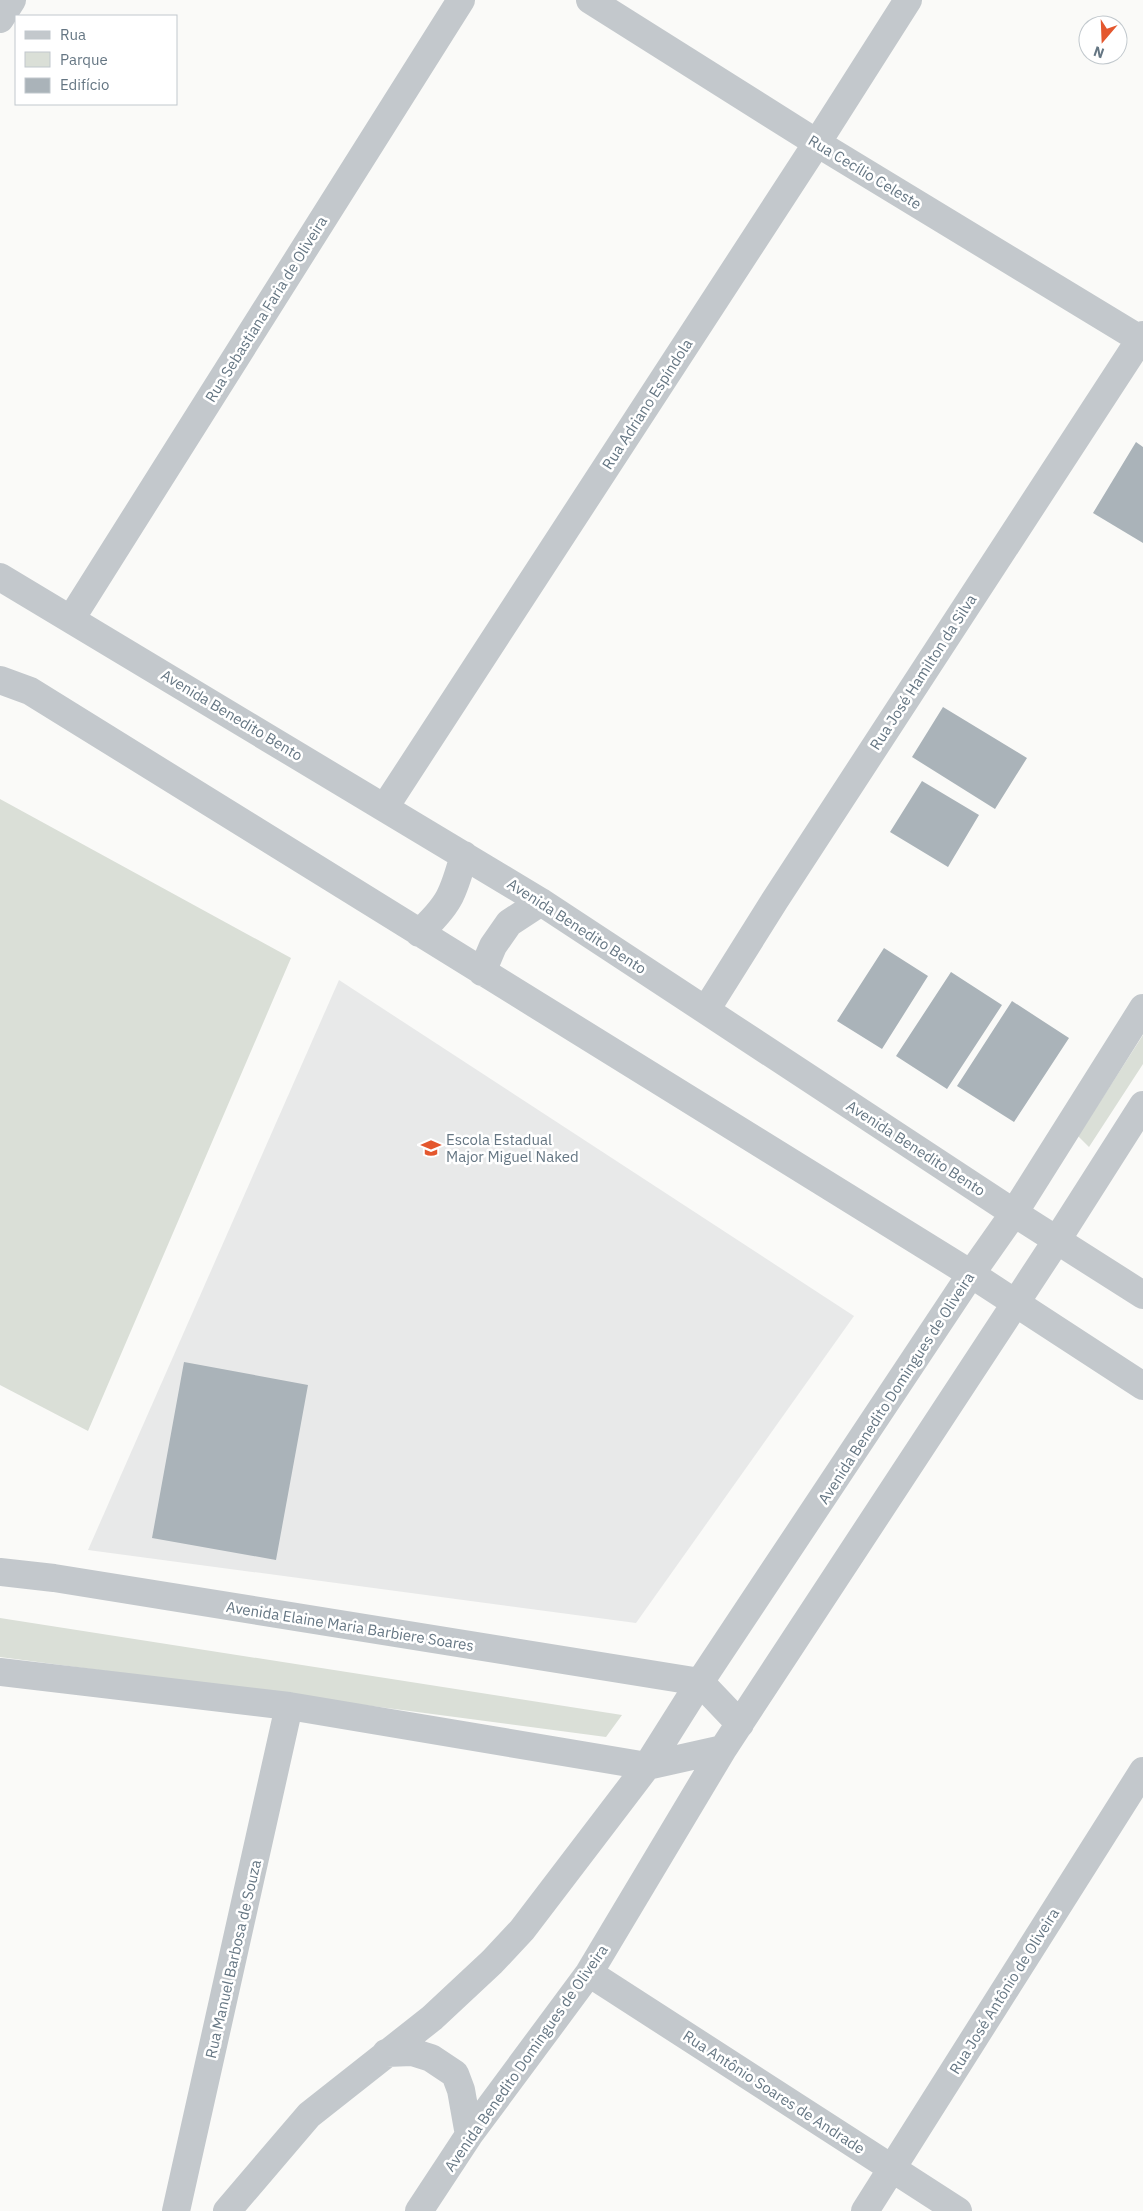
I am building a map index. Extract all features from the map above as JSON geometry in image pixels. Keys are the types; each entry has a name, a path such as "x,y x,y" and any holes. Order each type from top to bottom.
{"street":[{"path":"0,19 12,0"},
{"name":"Rua Sebastiana Faria de Oliveira","path":"70,619 461,0"},
{"name":"Rua Cecílio Celeste","path":"590,0 817,143 1142,338"},
{"name":"Rua Adriano Espíndola","path":"384,807 817,143 908,0"},
{"name":"Rua José Hamilton da Silva","path":"706,1010 775,900 1142,338"},
{"name":"Avenida Benedito Bento","path":"0,577 541,902 1014,1213 1143,1295"},
{"path":"0,680 30,691 971,1274 1143,1386"},
{"path":"419,933 442,912 455,889 464,855"},
{"path":"482,972 493,946 508,923 541,902"},
{"name":"Avenida Benedito Domingues de Oliveira","path":"227,2211 309,2115 432,2018 492,1962 522,1930 648,1766 700,1682 971,1274 1014,1213 1143,1008"},
{"name":"Avenida Benedito Domingues de Oliveira","path":"420,2211 469,2135 589,1973 723,1749 1057,1240 1143,1105"},
{"name":"Avenida Elaine Maria Barbiere Soares","path":"0,1572 54,1578 700,1682"},
{"path":"0,1672 289,1706 648,1766 723,1749"},
{"path":"700,1682 740,1724"},
{"name":"Rua Manuel Barbosa de Souza","path":"176,2211 289,1706"},
{"name":"Rua José Antônio de Oliveira","path":"865,2211 1143,1771"},
{"name":"Rua Antônio Soares de Andrade","path":"589,1973 958,2211"},
{"path":"386,2053 412,2052 431,2058 455,2074 461,2090 469,2135"}],"shaded area":[{"name":"Escola Estadual Major Miguel Naked","path":"339,980 854,1316 636,1623 88,1550"}],"green space":[{"path":"0,799 291,958 88,1431 0,1385"},
{"path":"1143,1035 1143,1064 1089,1147 1078,1136"},
{"path":"0,1618 622,1715 606,1737 0,1657"}],"building":[{"path":"1136,442 1143,447 1143,543 1093,513"},
{"path":"943,707 1027,758 995,809 912,757"},
{"path":"922,781 979,815 948,867 890,832"},
{"path":"884,948 928,976 882,1049 837,1021"},
{"path":"951,972 1002,1005 947,1089 896,1056"},
{"path":"1012,1001 1069,1038 1014,1122 957,1086"},
{"path":"184,1362 308,1385 276,1560 152,1538"}],"place":[{"name":"Escola Estadual Major Miguel Naked","path":"431,1148"}]}
